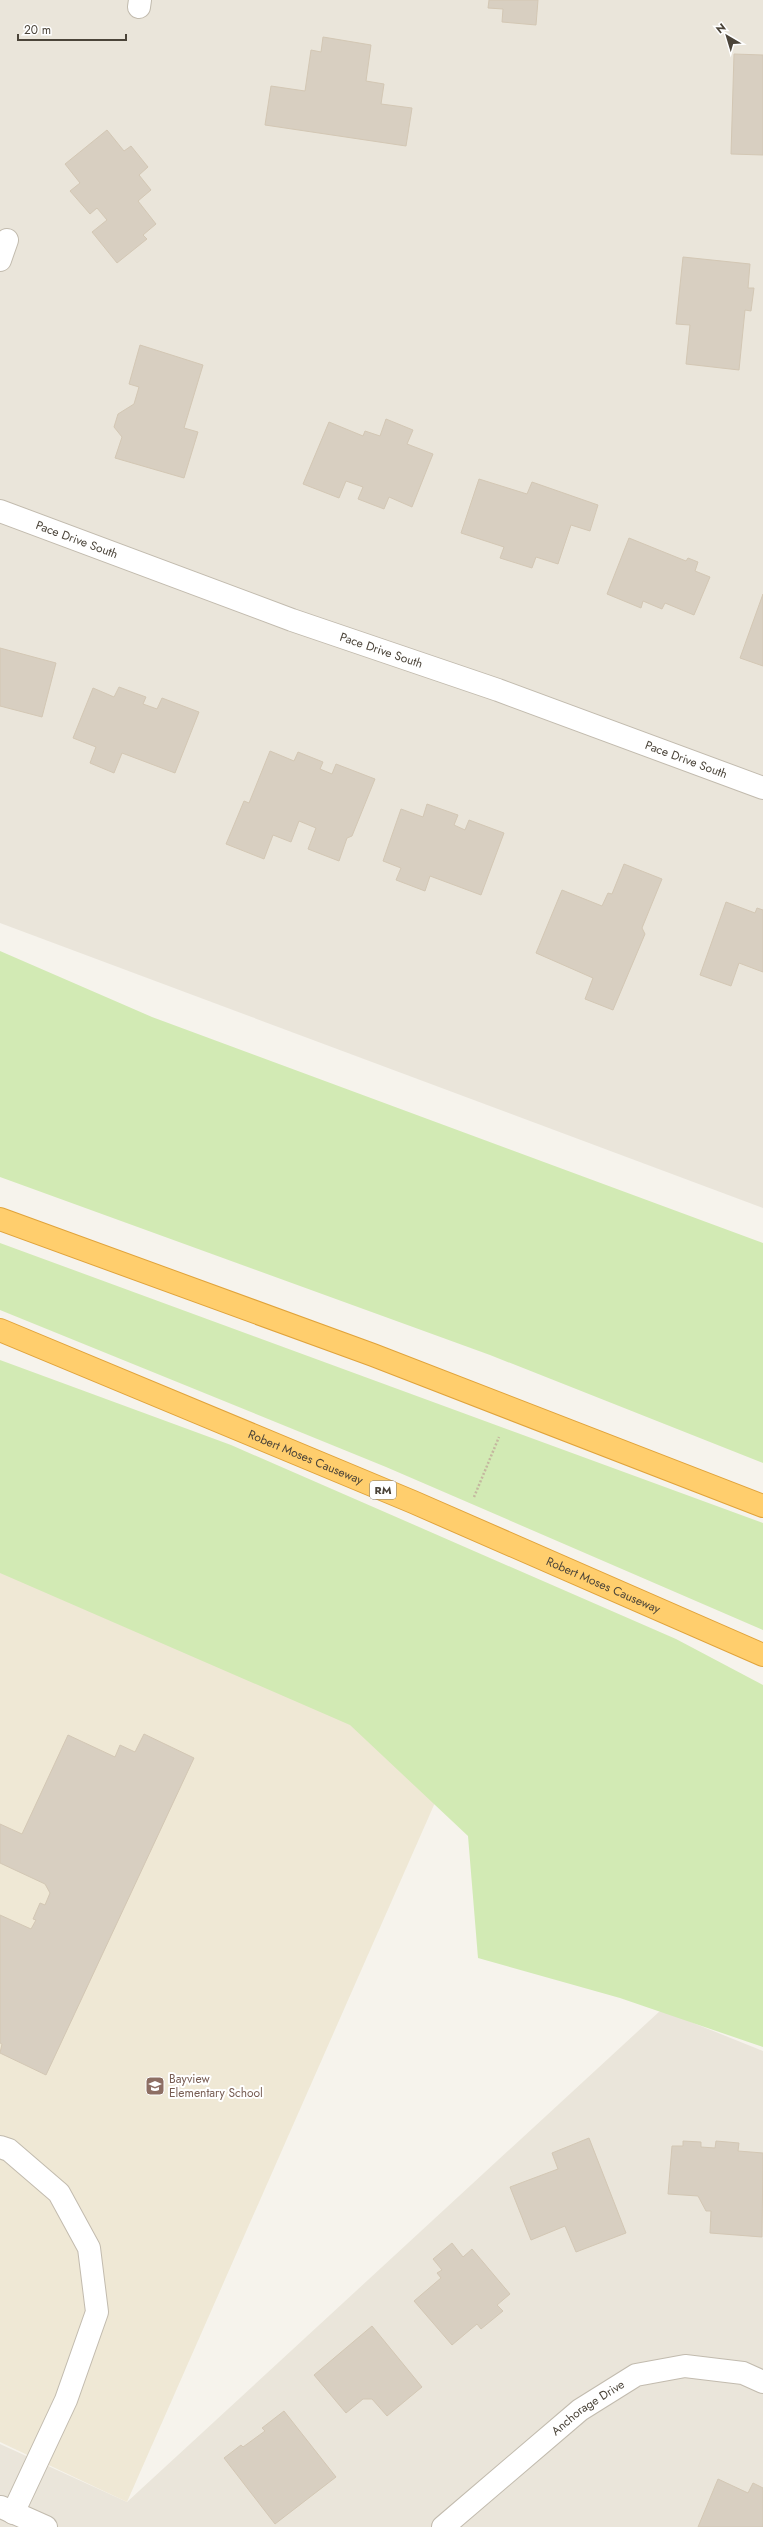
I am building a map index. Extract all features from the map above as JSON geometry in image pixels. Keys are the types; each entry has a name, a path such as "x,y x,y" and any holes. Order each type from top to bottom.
{"highway":[{"path":"0,1219 373,1355 763,1506"},
{"name":"Robert Moses Causeway","path":"0,1330 463,1524 763,1655"}],"street":[{"path":"0,260 7,240"},
{"name":"Pace Drive South","path":"0,511 292,620 498,690 763,788"},
{"path":"0,2146 9,2150 59,2193 89,2248 97,2312 66,2400 7,2510 46,2527"},
{"name":"Anchorage Drive","path":"443,2527 580,2410 636,2375 685,2366 743,2373 763,2382"}],"path":[{"path":"463,1524 511,1408"}],"shaded area":[{"path":"0,0 763,0 763,1208 0,923"},
{"name":"Bayview Elementary School","path":"0,1518 467,1730 127,2502 0,2442"},
{"path":"661,2010 763,2051 763,2527 0,2527 0,2444 127,2502"}],"green space":[{"path":"0,951 152,1017 763,1243 763,1463 490,1355 0,1177"},
{"path":"0,1243 763,1523 763,1630 386,1467 0,1310"},
{"path":"0,1360 231,1445 676,1639 763,1685 763,2047 620,1998 478,1958 468,1836 350,1725 0,1573"}],"building":[{"path":"489,0 538,0 536,25 502,22 503,9 488,8"},
{"path":"323,37 371,45 366,81 384,84 381,104 412,108 406,146 265,125 271,86 305,91 311,50 321,52"},
{"path":"734,54 763,55 763,155 731,154"},
{"path":"107,130 124,151 131,146 148,167 139,175 151,190 138,201 156,224 143,235 147,239 117,263 92,232 107,220 97,208 90,214 70,191 80,183 65,164"},
{"path":"683,257 750,264 748,288 754,288 751,311 745,310 739,370 686,364 690,325 676,324"},
{"path":"140,345 203,365 184,428 198,432 184,478 115,458 122,437 114,427 118,414 134,404 139,387 129,384"},
{"path":"386,419 413,430 407,444 433,454 412,507 389,497 384,509 358,499 363,487 346,481 339,498 303,484 329,422 363,436 365,431 380,436"},
{"path":"479,479 527,494 532,482 598,505 590,531 571,525 558,564 536,557 532,568 500,558 504,547 461,533"},
{"path":"629,538 686,561 688,558 698,562 695,571 710,577 694,615 665,603 662,609 643,601 641,608 607,594"},
{"path":"763,594 763,666 740,658"},
{"path":"0,648 56,663 42,717 0,706"},
{"path":"119,687 146,697 143,704 157,709 162,698 199,712 175,773 122,753 114,773 90,763 96,747 73,738 93,688 114,697"},
{"path":"270,751 294,761 298,752 323,762 320,769 332,774 336,764 375,779 352,836 347,838 339,861 308,849 316,828 299,821 291,842 273,835 264,859 226,844 244,801 249,803"},
{"path":"427,804 458,815 454,825 465,830 469,820 504,833 481,895 430,876 425,891 396,880 401,868 383,861 401,809 423,817"},
{"path":"624,864 662,879 642,928 645,934 613,1010 585,999 593,978 536,953 562,890 602,906 608,893 612,894"},
{"path":"726,902 755,913 757,908 763,910 763,972 739,963 731,986 700,975"},
{"path":"144,1734 194,1758 46,2075 0,2053 2,2044 0,2043 0,1915 31,1929 36,1920 33,1919 40,1903 45,1905 50,1893 45,1884 0,1863 0,1824 22,1834 68,1735 115,1757 120,1745 135,1752"},
{"path":"589,2138 626,2233 576,2252 565,2226 531,2240 510,2187 558,2169 552,2153"},
{"path":"683,2141 701,2142 701,2147 715,2148 716,2141 739,2143 738,2151 763,2153 762,2237 710,2233 711,2211 706,2211 698,2196 668,2194 672,2146 683,2146"},
{"path":"452,2243 463,2257 472,2249 510,2294 497,2305 503,2311 481,2329 477,2324 452,2345 414,2301 441,2278 437,2273 442,2270 433,2259"},
{"path":"372,2326 422,2387 387,2416 372,2399 363,2399 346,2413 314,2375"},
{"path":"284,2411 336,2477 275,2524 224,2458 241,2445 243,2447 265,2431 262,2428"},
{"path":"718,2479 748,2493 753,2483 763,2488 763,2527 698,2527"}],"place":[{"name":"Bayview Elementary School","path":"155,2086"}]}
